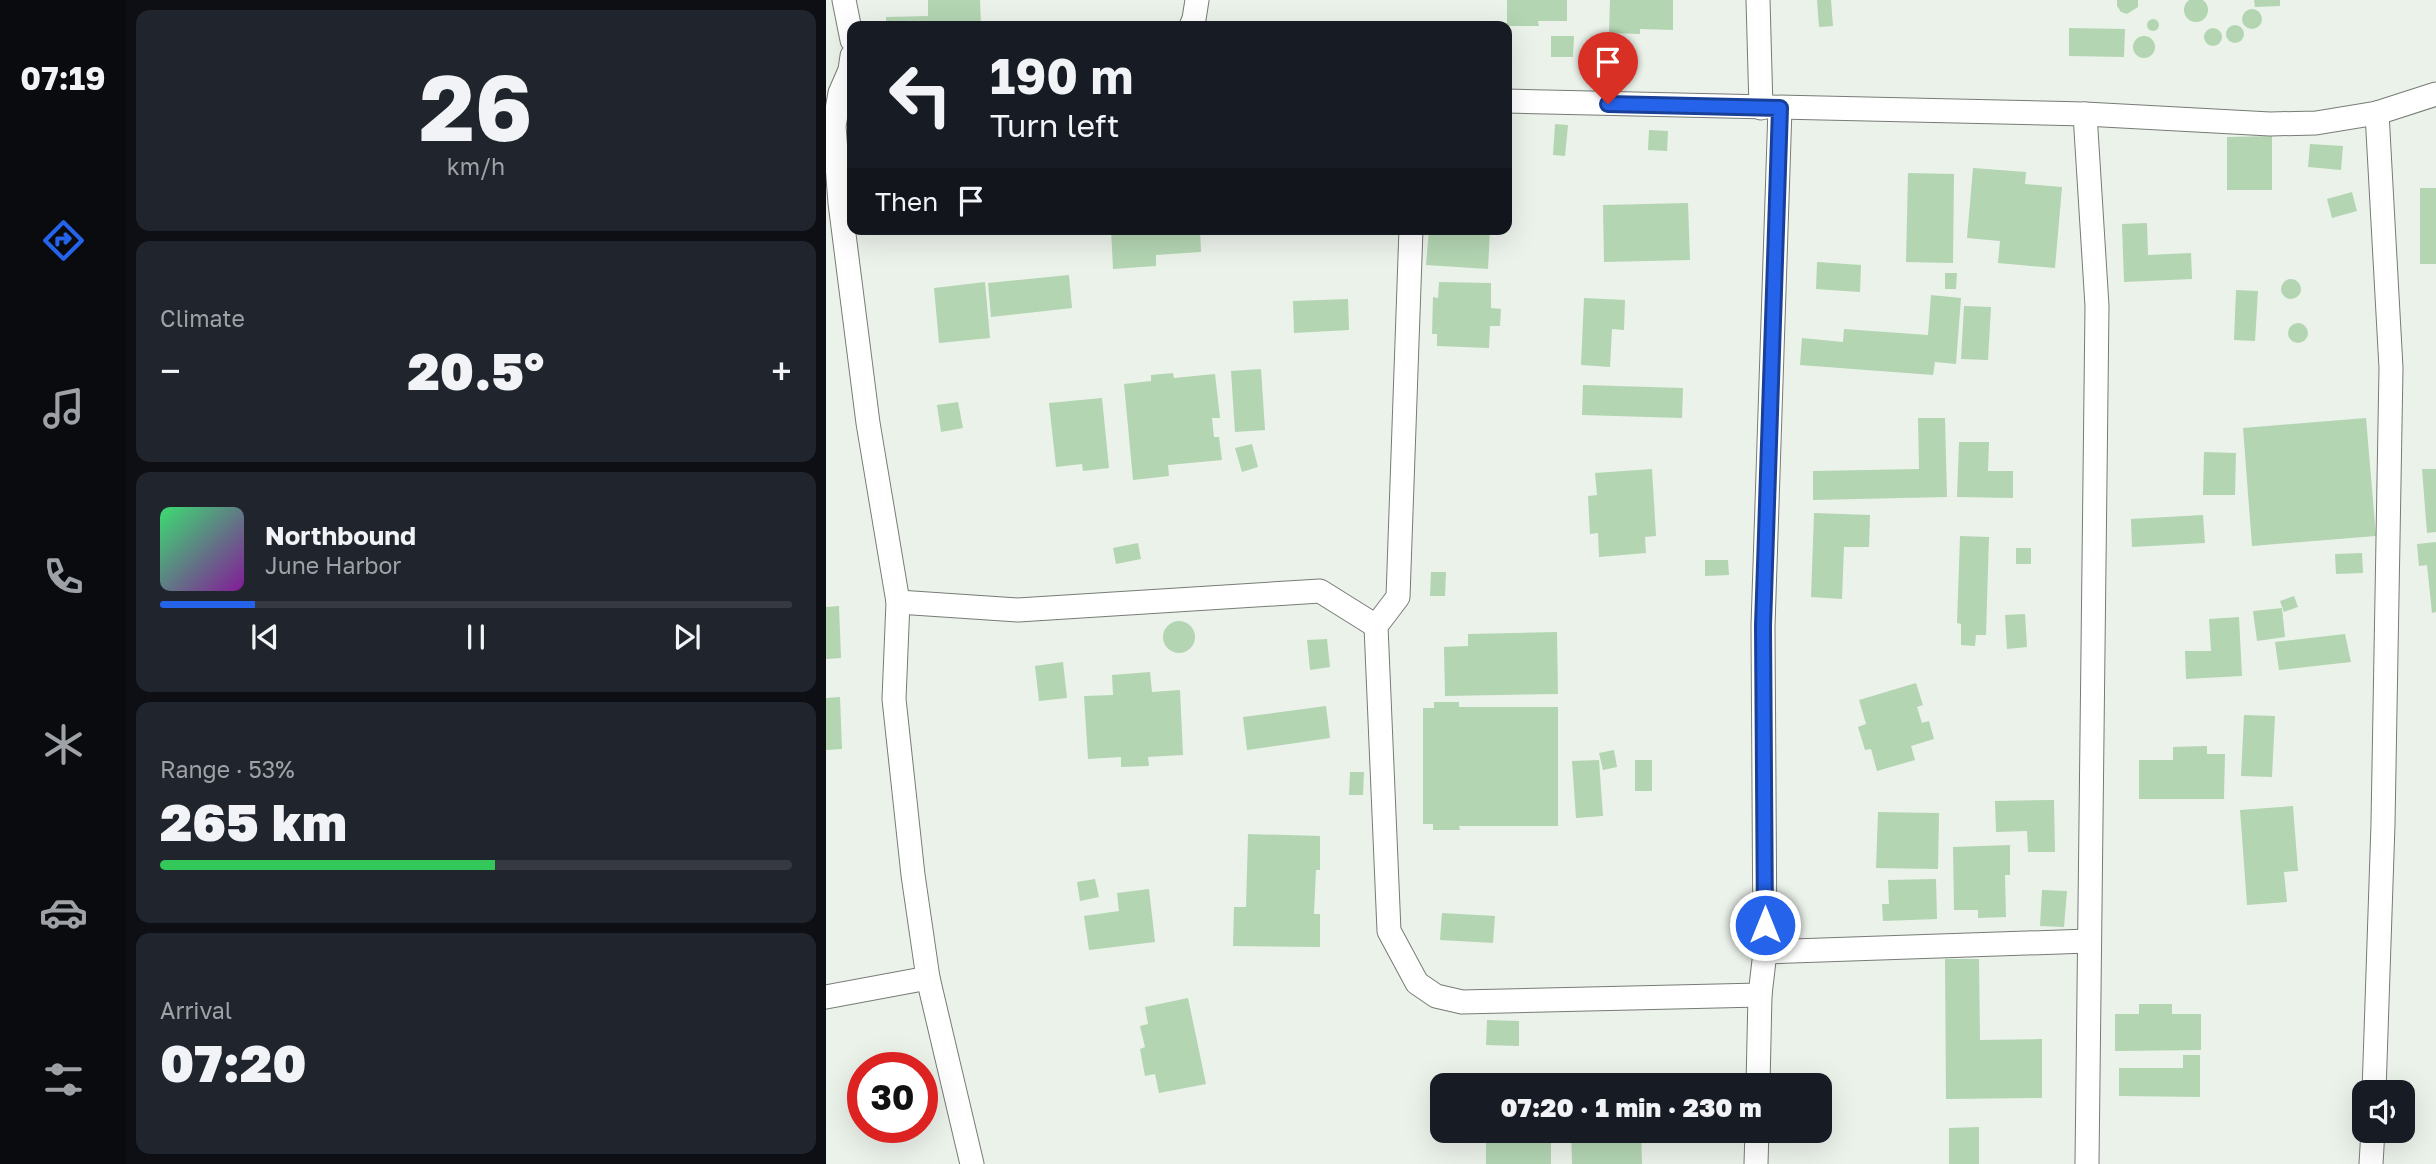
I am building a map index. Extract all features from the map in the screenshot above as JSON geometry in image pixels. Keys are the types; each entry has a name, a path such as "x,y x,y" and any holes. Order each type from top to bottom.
{"street":[{"path":"845,0 849,21"},
{"path":"1758,0 1771,108 1763,626 1765,952 1760,995 1758,1073"},
{"path":"847,76 839,93 834,126 840,203 868,423 898,602 894,699 913,875 929,978 972,1164"},
{"path":"1512,102 2085,114 2270,124 2316,123 2377,113 2436,94"},
{"path":"2374,1080 2383,824 2390,368 2377,113"},
{"path":"2085,114 2097,306 2087,1164"},
{"path":"1411,235 1398,597 1376,626 1389,931 1417,983 1436,996 1462,1002 1760,995"},
{"path":"898,602 1018,610 1320,592 1376,626"},
{"path":"1765,952 2088,941"},
{"path":"826,997 929,978"},
{"path":"1756,1164 1757,1143"},
{"path":"2371,1164 2372,1143"}],"building":[{"path":"2201,-1 2207,5 2205,19 2196,22 2187,19 2184,10 2187,1"},
{"path":"928,0 980,0 981,21 886,21 886,17 928,16"},
{"path":"1507,0 1567,0 1567,21 1538,21 1539,26 1512,26 1512,21 1507,21"},
{"path":"1610,0 1673,0 1673,30 1640,29 1640,34 1609,33"},
{"path":"1817,0 1831,0 1833,26 1819,27"},
{"path":"2117,0 2138,0 2138,7 2127,14 2121,12"},
{"path":"2254,0 2280,0 2280,6 2255,7"},
{"path":"2252,9 2259,12 2262,19 2259,26 2252,29 2245,26 2242,19 2245,12"},
{"path":"2148,20 2158,20 2158,30 2148,30"},
{"path":"2231,25 2239,25 2244,34 2242,41 2231,43 2226,38 2226,30"},
{"path":"2069,28 2125,29 2124,57 2069,56"},
{"path":"2213,28 2219,31 2222,37 2219,43 2213,46 2207,43 2204,37 2207,31"},
{"path":"1551,36 1574,36 1573,57 1551,57"},
{"path":"2144,36 2152,39 2155,47 2152,55 2144,58 2136,55 2133,47 2136,39"},
{"path":"1555,124 1568,125 1565,156 1553,155"},
{"path":"1649,130 1668,131 1667,151 1648,150"},
{"path":"2272,136 2272,190 2227,190 2227,137"},
{"path":"2310,144 2343,146 2341,170 2308,167"},
{"path":"1973,168 2026,172 2025,184 2062,187 2055,268 1998,263 2000,241 1967,238"},
{"path":"1908,173 1954,174 1953,263 1906,262"},
{"path":"2420,188 2436,188 2436,264 2420,264"},
{"path":"2352,192 2357,211 2332,218 2327,199"},
{"path":"1688,203 1690,260 1604,262 1603,205"},
{"path":"2147,223 2148,255 2191,253 2192,279 2124,282 2122,224"},
{"path":"1111,235 1200,235 1201,252 1156,255 1156,266 1113,269"},
{"path":"1428,235 1490,235 1488,269 1426,265"},
{"path":"1817,262 1861,265 1860,292 1816,289"},
{"path":"1945,273 1957,273 1956,289 1945,289"},
{"path":"1069,275 1072,308 991,317 988,283"},
{"path":"2287,279 2295,279 2301,289 2295,299 2287,299 2281,293 2281,285"},
{"path":"985,282 990,338 939,343 934,288"},
{"path":"1439,282 1491,283 1491,308 1501,309 1500,326 1490,326 1489,348 1437,346 1437,334 1432,334 1433,297 1438,298"},
{"path":"2236,290 2258,291 2255,341 2234,340"},
{"path":"1931,295 1961,298 1956,364 1935,362 1933,375 1800,365 1802,338 1843,342 1844,329 1928,335"},
{"path":"1584,298 1625,300 1624,330 1612,329 1610,367 1581,365"},
{"path":"1348,299 1349,330 1294,333 1293,301"},
{"path":"1964,306 1991,307 1988,360 1961,359"},
{"path":"2298,323 2305,326 2308,333 2305,340 2298,343 2291,340 2288,333 2291,326"},
{"path":"1261,369 1265,430 1235,432 1231,371"},
{"path":"1173,373 1174,378 1215,374 1220,418 1212,418 1214,437 1219,437 1222,460 1168,465 1169,476 1133,480 1124,384 1151,381 1151,375"},
{"path":"1583,385 1683,388 1682,418 1582,415"},
{"path":"1102,398 1109,468 1083,471 1082,464 1056,467 1049,403"},
{"path":"958,402 963,428 941,432 937,405"},
{"path":"1918,418 1945,418 1947,497 1813,500 1813,471 1919,469"},
{"path":"2366,418 2376,536 2252,546 2243,428"},
{"path":"1959,442 1989,442 1988,471 2013,471 2013,498 1957,497"},
{"path":"1252,444 1258,467 1242,472 1235,448"},
{"path":"2204,452 2236,453 2235,495 2203,495"},
{"path":"1652,469 1656,536 1645,537 1646,553 1599,557 1598,533 1590,534 1588,496 1597,495 1595,473"},
{"path":"2422,469 2436,469 2436,532 2427,533"},
{"path":"1814,513 1870,515 1869,547 1844,547 1842,599 1811,597"},
{"path":"2203,515 2205,543 2132,547 2131,519"},
{"path":"1960,536 1989,537 1986,635 1976,635 1975,646 1961,645 1961,624 1957,623"},
{"path":"2436,542 2436,612 2432,613 2427,565 2419,566 2417,544"},
{"path":"1138,543 1141,559 1116,564 1113,548"},
{"path":"2016,548 2031,548 2031,564 2016,564"},
{"path":"2362,553 2363,573 2336,574 2335,554"},
{"path":"1705,560 1728,560 1729,575 1705,576"},
{"path":"1431,572 1446,572 1445,596 1430,596"},
{"path":"2294,596 2298,607 2284,612 2280,601"},
{"path":"839,606 841,658 826,659 826,607"},
{"path":"2282,608 2285,637 2257,641 2253,611"},
{"path":"2025,614 2027,647 2007,649 2005,615"},
{"path":"2239,617 2242,676 2186,679 2185,651 2211,651 2209,619"},
{"path":"1179,621 1191,625 1195,637 1191,649 1179,653 1167,649 1163,637 1167,625"},
{"path":"1557,632 1558,694 1445,696 1444,647 1468,646 1468,634"},
{"path":"2345,634 2351,662 2279,670 2275,642"},
{"path":"1327,639 1330,667 1310,670 1307,640"},
{"path":"1063,662 1067,698 1039,701 1035,666"},
{"path":"1150,672 1152,692 1180,690 1183,755 1148,757 1149,766 1121,767 1121,757 1088,759 1084,696 1113,695 1112,675"},
{"path":"1916,683 1923,705 1917,707 1922,723 1929,721 1934,739 1911,746 1915,760 1877,771 1871,749 1865,750 1858,727 1866,724 1859,700"},
{"path":"840,697 842,749 826,750 826,698"},
{"path":"1434,702 1459,702 1459,707 1558,707 1558,826 1459,826 1460,830 1433,830 1433,824 1423,824 1423,708 1434,708"},
{"path":"1326,706 1330,738 1247,750 1243,717"},
{"path":"2244,715 2275,716 2272,777 2241,776"},
{"path":"2207,746 2207,754 2225,754 2224,799 2139,799 2139,760 2173,760 2173,747"},
{"path":"1614,750 1617,767 1603,770 1599,753"},
{"path":"1599,760 1603,816 1576,818 1572,761"},
{"path":"1635,760 1652,760 1652,791 1635,791"},
{"path":"1350,772 1364,772 1363,795 1349,795"},
{"path":"2054,800 2055,852 2028,852 2027,831 1996,832 1995,801"},
{"path":"2293,806 2298,871 2284,872 2287,902 2247,905 2240,810"},
{"path":"1878,812 1939,813 1938,869 1876,868"},
{"path":"1248,834 1320,836 1320,870 1316,870 1314,914 1320,914 1320,947 1233,946 1234,907 1246,907"},
{"path":"2010,845 2010,875 2005,875 2006,917 1978,918 1978,910 1954,910 1953,847"},
{"path":"1095,879 1099,897 1080,901 1077,882"},
{"path":"1936,879 1937,919 1883,921 1882,904 1889,904 1888,880"},
{"path":"1149,889 1155,942 1089,950 1084,916 1119,911 1117,893"},
{"path":"2042,890 2067,891 2064,927 2040,926"},
{"path":"1442,913 1495,916 1493,943 1440,940"},
{"path":"1945,959 1979,959 1980,1040 2042,1039 2042,1098 1946,1099"},
{"path":"1188,998 1206,1084 1159,1093 1155,1074 1145,1076 1140,1049 1145,1047 1140,1026 1148,1024 1145,1007"},
{"path":"2139,1004 2172,1004 2172,1014 2201,1014 2201,1050 2115,1051 2115,1014 2139,1014"},
{"path":"1487,1020 1519,1021 1519,1046 1486,1045"},
{"path":"2183,1055 2200,1055 2200,1097 2119,1096 2119,1068 2183,1068"},
{"path":"1979,1127 1979,1164 1949,1164 1949,1128"},
{"path":"1486,1143 1551,1143 1551,1164 1486,1164"},
{"path":"1571,1143 1641,1143 1642,1164 1572,1164"}],"route":[{"path":"1608,104 1780,108 1763,626 1765,925"}]}
